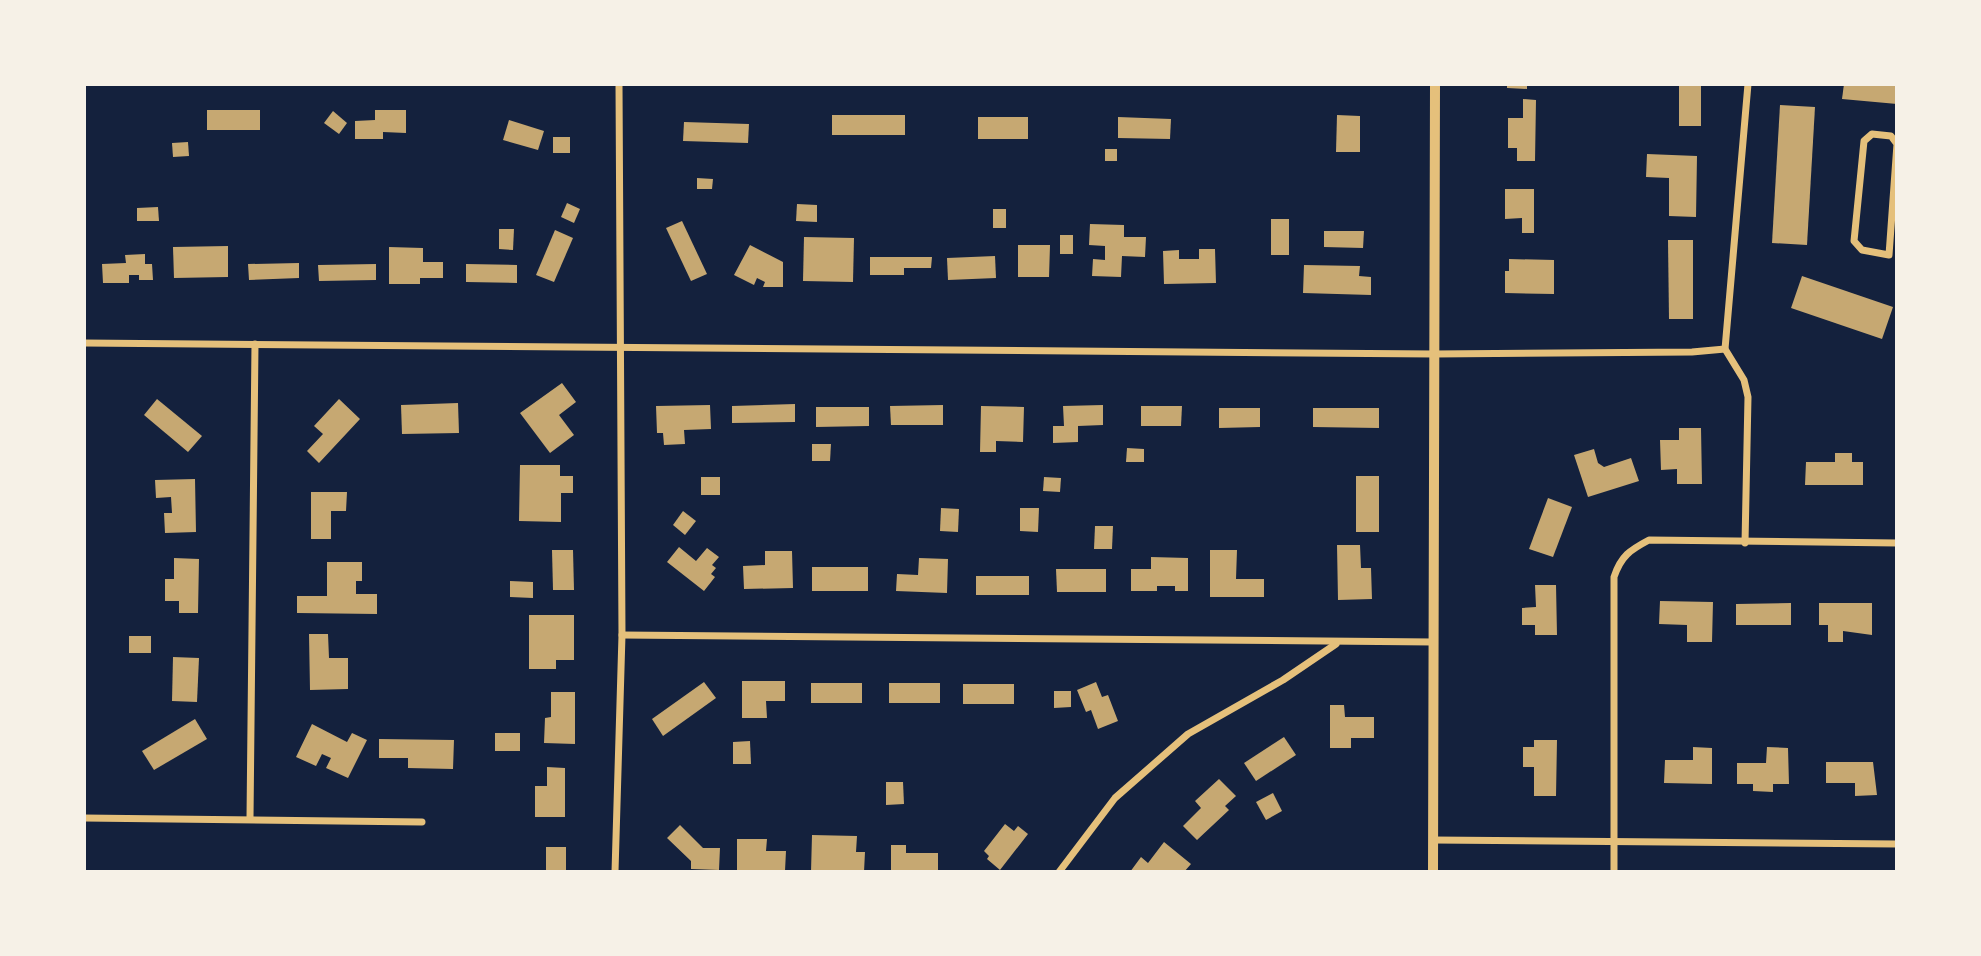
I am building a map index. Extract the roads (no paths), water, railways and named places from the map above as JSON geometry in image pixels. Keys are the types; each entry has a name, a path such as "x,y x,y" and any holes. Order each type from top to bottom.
{"street":[{"path":"615,872 622,635 618,84"},
{"path":"1433,872 1434,84"},
{"path":"1745,543 1748,397 1744,380 1725,349 1748,84"},
{"path":"1872,134 1891,136 1897,144 1893,255 1861,250 1854,240 1864,141 1872,134"},
{"path":"84,343 1434,354 1692,352 1725,349"},
{"path":"250,818 254,344"},
{"path":"1614,872 1614,577 1619,562 1628,552 1649,540 1897,543"},
{"path":"622,635 1433,642"},
{"path":"1059,872 1115,798 1188,734 1283,680 1338,643"},
{"path":"84,818 422,822"},
{"path":"1433,840 1897,844"}]}
